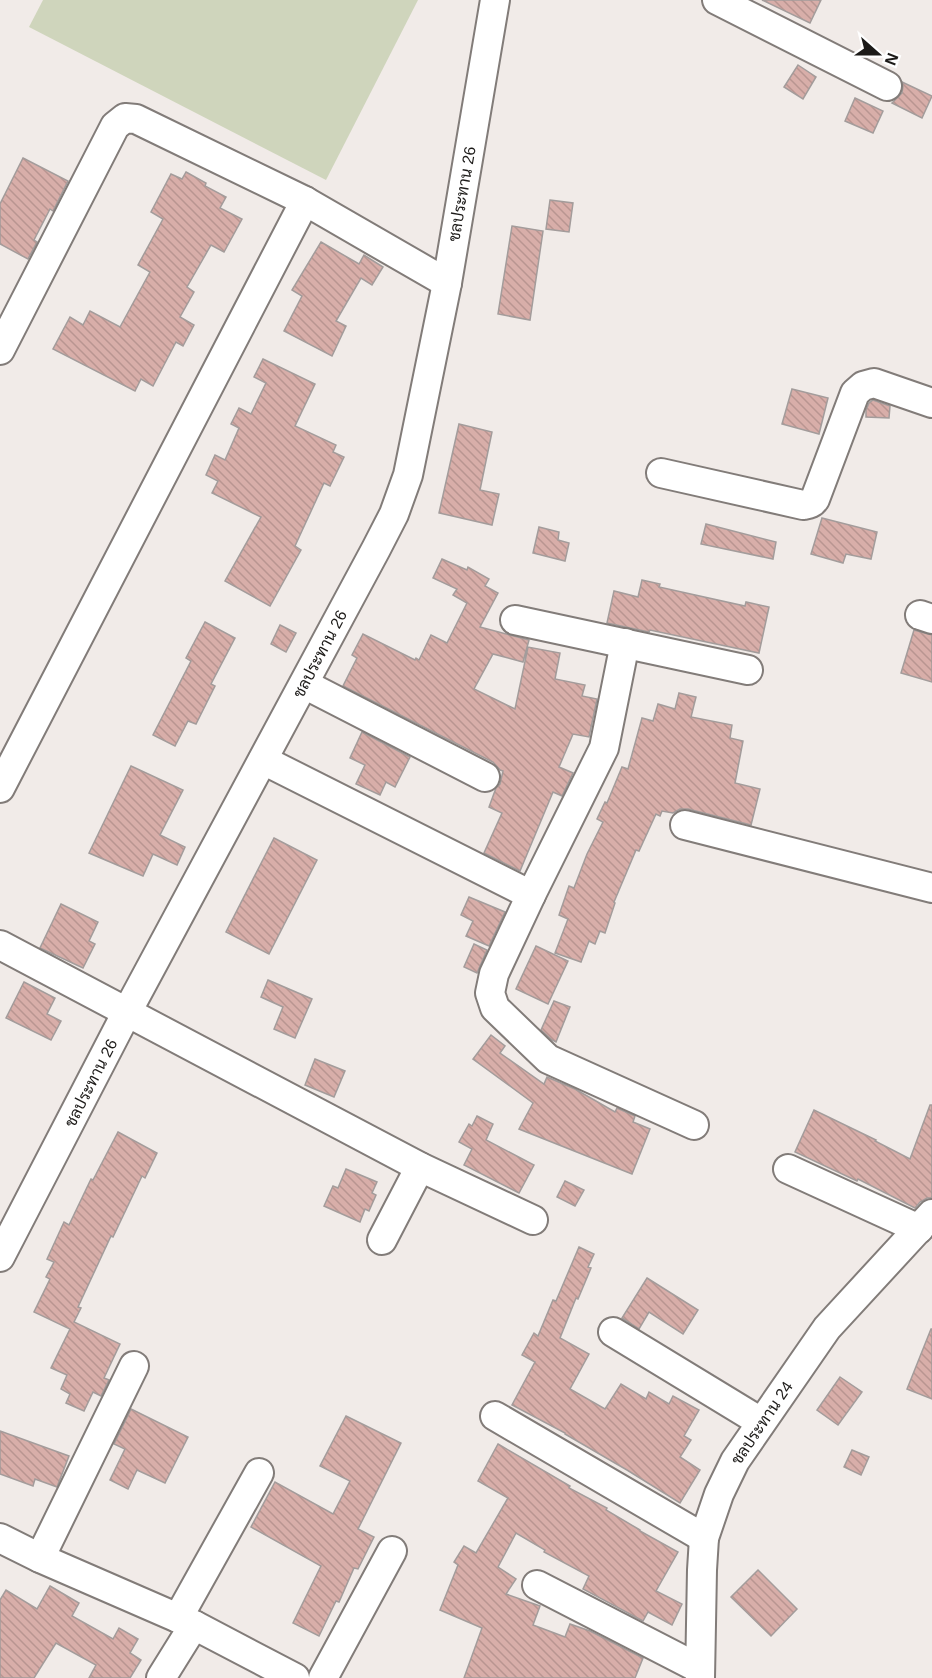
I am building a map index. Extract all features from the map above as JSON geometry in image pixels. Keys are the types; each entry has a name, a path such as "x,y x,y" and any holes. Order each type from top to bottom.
{"street":[{"name":"ชลประทาน 26","path":"0,1257 127,1012 394,514 408,475 447,283 495,0"},
{"path":"717,0 887,86"},
{"path":"0,350 115,126 125,118 136,119 306,201 447,283"},
{"path":"0,788 306,201"},
{"path":"661,473 803,505 812,503 858,388 874,383 932,403"},
{"path":"515,620 748,670"},
{"path":"625,644 604,748 494,974 490,993 495,1008 548,1059 694,1125"},
{"path":"303,684 485,777"},
{"path":"263,760 531,895"},
{"path":"686,825 932,888"},
{"path":"0,945 420,1167 533,1220"},
{"path":"382,1240 420,1167"},
{"path":"788,1169 926,1222"},
{"name":"ชลประทาน 24","path":"700,1674 704,1538 719,1494 735,1461 827,1328 926,1222"},
{"path":"613,1332 761,1422"},
{"path":"40,1558 134,1366"},
{"path":"495,1416 704,1538"},
{"path":"161,1678 185,1621 259,1473"},
{"path":"0,1538 40,1558 185,1621 295,1678"},
{"path":"323,1678 392,1551"},
{"path":"537,1585 700,1674"}],"green space":[{"path":"43,0 418,0 326,180 29,27"}],"building":[{"path":"762,0 821,0 810,23"},
{"path":"798,65 816,77 803,99 784,87"},
{"path":"902,82 932,96 922,118 892,103 902,93"},
{"path":"855,98 883,111 873,133 845,121"},
{"path":"23,158 68,181 53,211 50,209 34,240 37,242 28,259 0,244 0,204"},
{"path":"186,172 206,183 205,186 226,197 220,208 242,219 224,252 211,245 187,287 194,292 180,317 194,325 183,346 176,342 153,386 141,379 135,391 53,349 70,317 83,325 90,311 120,327 150,272 138,265 163,219 151,212 171,174 182,179"},
{"path":"550,200 573,203 569,232 546,229"},
{"path":"512,226 543,231 530,320 498,314"},
{"path":"321,242 359,264 364,255 383,267 372,285 361,278 336,321 346,326 332,356 284,331 302,296 292,290"},
{"path":"263,359 315,384 295,426 336,445 333,452 344,457 330,486 324,483 295,546 301,550 270,606 225,581 261,517 212,493 218,481 206,475 215,455 225,460 239,428 231,424 239,408 251,414 266,383 254,377"},
{"path":"792,389 828,398 819,434 782,424"},
{"path":"873,400 890,406 889,418 866,417 866,410"},
{"path":"459,424 492,432 480,490 499,494 492,525 439,513"},
{"path":"822,518 877,532 871,559 846,554 843,563 811,554"},
{"path":"706,524 776,542 773,559 701,544"},
{"path":"539,527 559,532 558,540 569,543 565,561 533,553"},
{"path":"442,559 467,570 468,567 489,579 485,586 498,593 480,627 529,640 523,662 493,654 474,689 515,709 528,647 560,653 555,679 585,685 582,696 597,699 589,737 573,734 559,767 573,773 562,796 553,792 520,871 484,853 502,813 489,807 496,788 500,784 503,771 493,762 343,686 357,658 352,655 363,634 415,660 416,658 419,660 431,635 447,643 467,603 453,595 457,589 433,578"},
{"path":"642,580 660,584 659,587 745,606 746,602 769,607 759,653 607,623 614,591 638,597"},
{"path":"205,622 235,638 211,684 215,686 196,724 188,721 175,746 153,735 191,661 186,658"},
{"path":"280,625 296,633 286,652 271,644"},
{"path":"914,630 932,635 932,682 901,673"},
{"path":"679,693 696,697 691,717 732,725 730,738 743,741 735,783 760,789 751,825 688,809 680,809 673,813 662,811 660,816 656,814 639,851 636,850 614,902 605,933 600,931 595,944 589,941 581,962 555,953 568,919 559,915 569,886 574,888 603,822 597,819 605,802 607,803 622,767 628,769 642,718 653,721 658,704 675,709"},
{"path":"362,732 410,757 395,787 386,782 380,795 356,784 365,765 350,758"},
{"path":"131,766 183,790 160,835 185,847 177,865 153,854 143,876 89,853"},
{"path":"274,838 317,860 269,954 226,932"},
{"path":"469,897 505,912 489,946 466,936 473,921 461,915"},
{"path":"61,904 98,922 89,941 95,944 83,968 40,948"},
{"path":"474,944 487,950 477,973 464,967"},
{"path":"536,946 568,961 548,1004 516,989"},
{"path":"268,980 312,999 295,1038 274,1029 283,1007 261,997"},
{"path":"24,982 55,998 47,1014 61,1021 51,1040 6,1018"},
{"path":"554,1001 570,1007 556,1042 541,1030"},
{"path":"491,1035 505,1046 500,1053 544,1084 547,1077 575,1089 615,1112 617,1108 635,1116 633,1122 650,1129 632,1174 519,1129 533,1103 473,1059"},
{"path":"315,1059 345,1071 334,1097 305,1085"},
{"path":"930,1105 932,1105 932,1196 920,1202 915,1208 858,1179 857,1181 795,1152 814,1110 910,1159"},
{"path":"477,1116 493,1124 486,1140 534,1165 519,1193 464,1165 472,1149 459,1142 469,1124 472,1126"},
{"path":"118,1132 157,1153 145,1178 142,1176 113,1237 111,1236 78,1307 81,1308 74,1322 120,1344 104,1378 109,1380 101,1396 93,1392 84,1411 66,1403 70,1394 61,1389 67,1375 51,1368 70,1329 34,1312 50,1279 46,1277 54,1262 47,1259 64,1222 69,1225 91,1179 93,1180"},
{"path":"346,1169 377,1182 372,1193 376,1195 369,1211 365,1209 360,1222 324,1206 333,1186 338,1188"},
{"path":"565,1181 584,1190 575,1206 557,1197"},
{"path":"579,1247 594,1254 588,1267 591,1268 560,1338 589,1354 570,1389 605,1409 621,1384 646,1399 649,1392 669,1404 673,1396 699,1410 684,1436 691,1440 680,1457 700,1470 680,1503 565,1433 512,1405 535,1362 522,1355 534,1333 538,1336"},
{"path":"647,1278 698,1310 683,1334 649,1312 639,1329 622,1318"},
{"path":"932,1329 932,1399 907,1389"},
{"path":"840,1377 862,1392 838,1425 817,1410"},
{"path":"131,1409 188,1437 165,1483 137,1470 128,1489 110,1480 125,1449 114,1444"},
{"path":"346,1416 401,1443 358,1529 374,1537 358,1569 354,1568 339,1602 336,1601 319,1636 293,1623 321,1566 251,1527 275,1482 333,1514 350,1481 320,1466"},
{"path":"0,1431 69,1456 57,1487 35,1479 33,1486 0,1474"},
{"path":"498,1444 678,1552 656,1591 682,1604 672,1625 648,1612 643,1621 583,1589 589,1576 544,1552 545,1550 516,1533 498,1567 516,1579 506,1594 540,1606 533,1625 565,1637 570,1624 590,1631 643,1658 635,1678 464,1678 482,1628 440,1610 458,1565 454,1562 464,1546 476,1553 508,1498 478,1481"},
{"path":"852,1450 869,1457 861,1475 844,1467"},
{"path":"758,1570 797,1609 771,1636 731,1597"},
{"path":"50,1586 79,1603 72,1616 113,1639 119,1628 138,1639 130,1653 141,1660 130,1678 89,1678 96,1665 56,1643 34,1678 0,1678 0,1600 6,1590 37,1609"}]}
